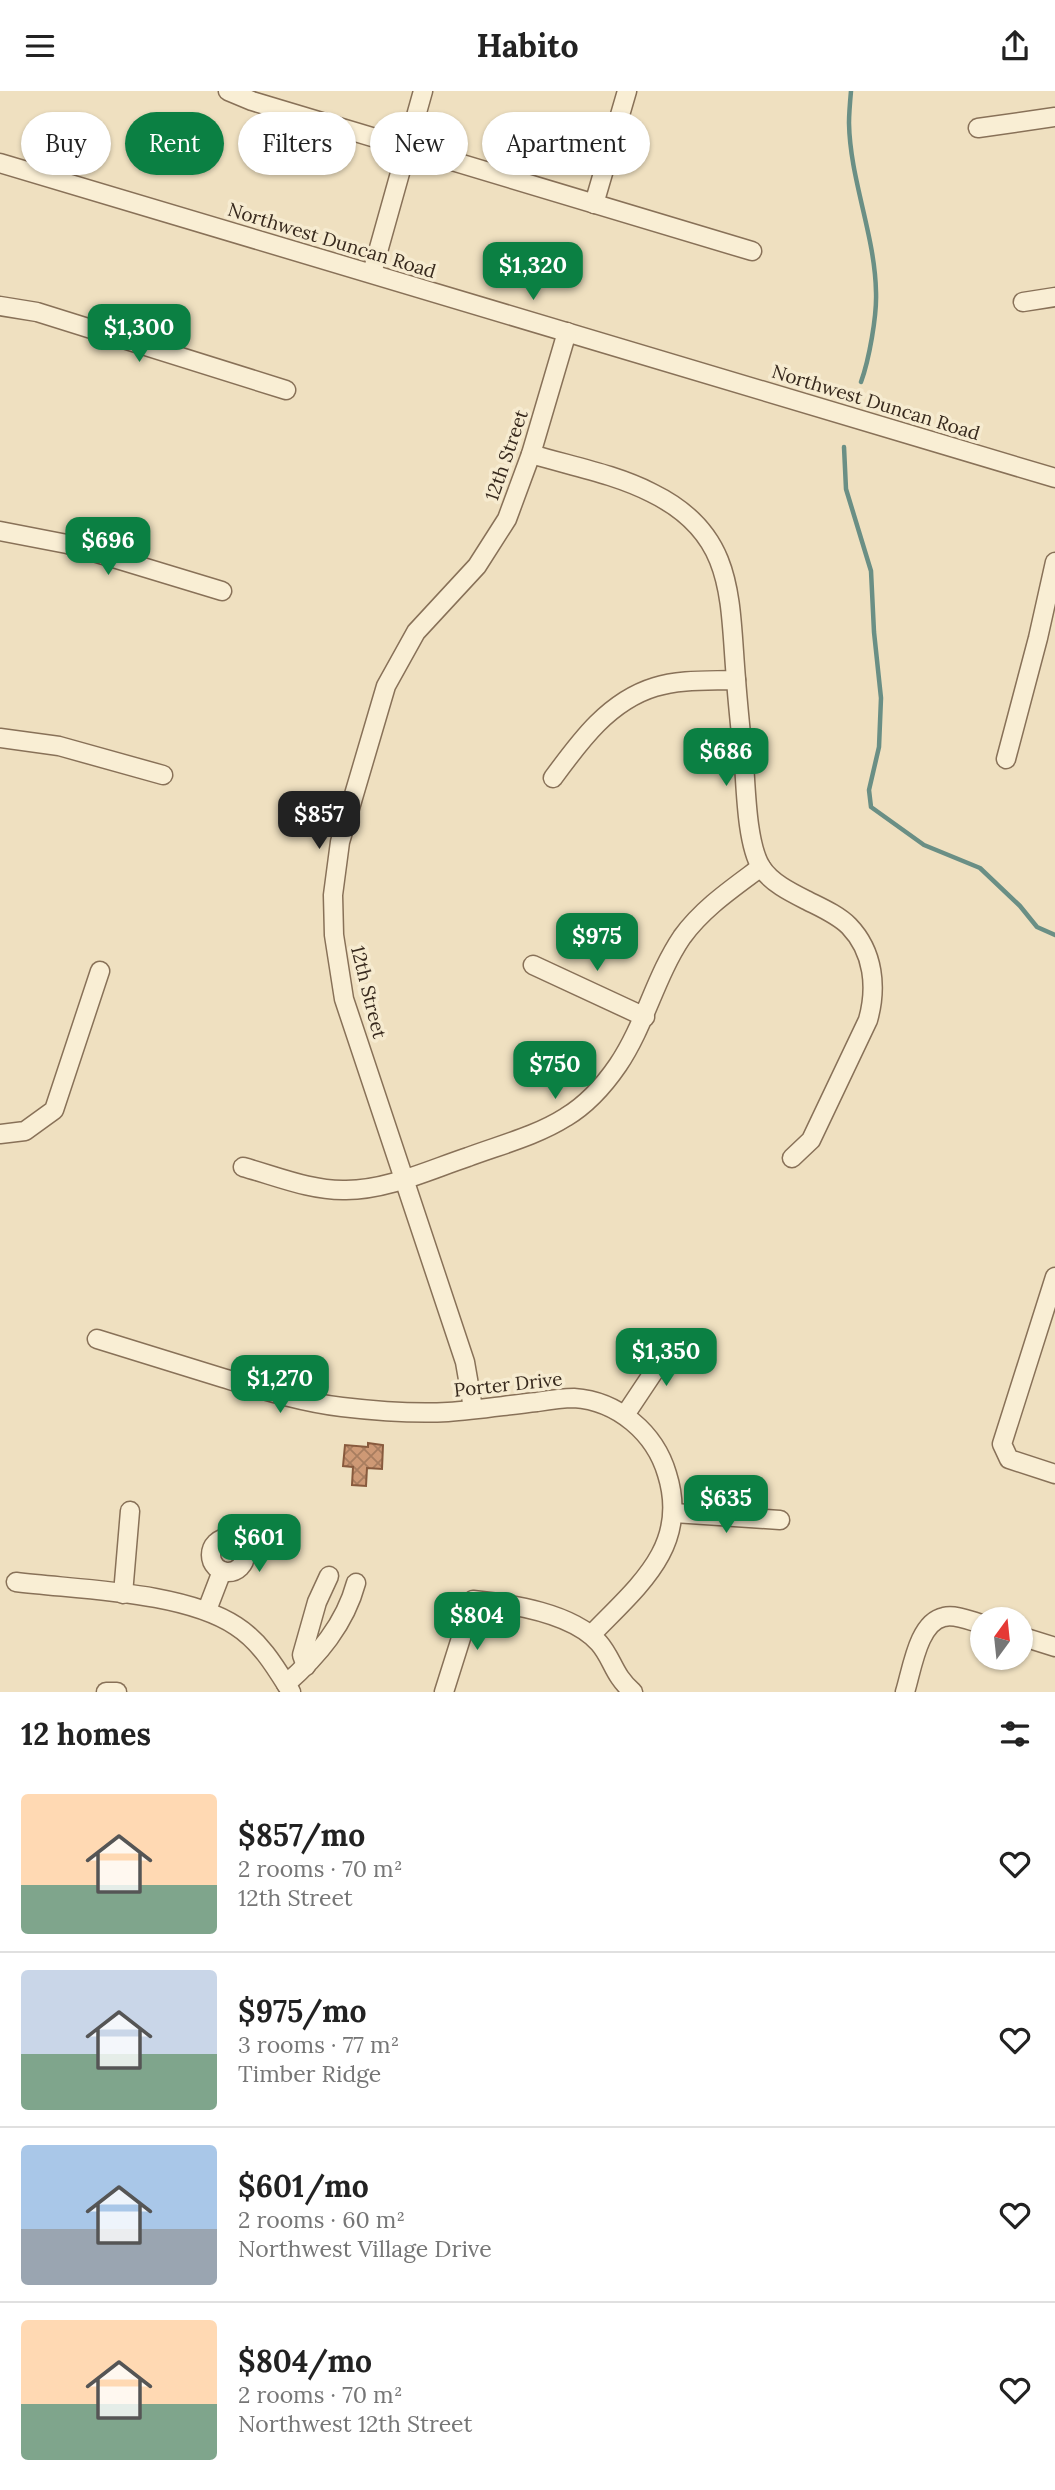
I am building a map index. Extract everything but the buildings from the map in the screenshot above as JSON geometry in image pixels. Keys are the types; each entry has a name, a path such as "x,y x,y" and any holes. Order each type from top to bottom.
{"street":[{"path":"228,91 370,137"},
{"path":"416,112 423,91"},
{"path":"594,204 627,91"},
{"path":"978,128 1055,117"},
{"name":"Northwest Duncan Road","path":"0,163 1055,478"},
{"path":"468,167 752,251"},
{"path":"372,273 398,175"},
{"path":"1023,302 1055,297"},
{"path":"0,306 37,312 286,390"},
{"name":"12th Street","path":"473,1408 465,1362 344,999 332,903 340,842 391,677 416,632 477,566 495,540 518,493 567,332"},
{"path":"531,454 634,485 654,494 695,523 720,560 732,611 749,828 761,867 777,883 849,926 870,962 873,1001 868,1020 811,1140 792,1158"},
{"path":"0,530 68,544 222,591"},
{"path":"1006,759 1055,562"},
{"path":"553,778 594,727 613,708 633,696 657,686 691,681 736,680"},
{"path":"0,739 59,745 163,775"},
{"path":"243,1167 330,1190 361,1189 403,1179 522,1138 567,1117 606,1082 630,1046 664,971 683,937 723,895 761,867"},
{"path":"533,965 645,1017"},
{"path":"0,1135 25,1131 54,1110 100,971"},
{"path":"1055,1277 1000,1457 1055,1474"},
{"name":"Porter Drive","path":"97,1339 313,1403 448,1412 572,1398 600,1403 625,1415 642,1430 664,1464 672,1490 674,1513 666,1545 650,1574 591,1635"},
{"path":"625,1415 675,1340"},
{"path":"122,1594 130,1511"},
{"path":"674,1513 780,1520"},
{"path":"207,1610 222,1571"},
{"path":"306,1666 302,1655 317,1602 329,1576"},
{"path":"16,1582 172,1601 207,1610 238,1627 256,1643 270,1658 288,1688 336,1630 352,1598 356,1583"},
{"path":"444,1692 473,1600 493,1602 559,1618 576,1625 602,1647 621,1681 633,1692"},
{"path":"905,1692 922,1634 931,1623 945,1616 970,1621"},
{"path":"1033,1640 1055,1647"},
{"path":"106,1692 117,1692"}],"waterway":[{"path":"851,91 850,144 872,250 876,292 872,338 861,382"},
{"path":"844,447 846,489 871,571 881,698 879,747 869,790 871,807 924,845 980,868 1020,906 1037,927 1055,935"}]}
